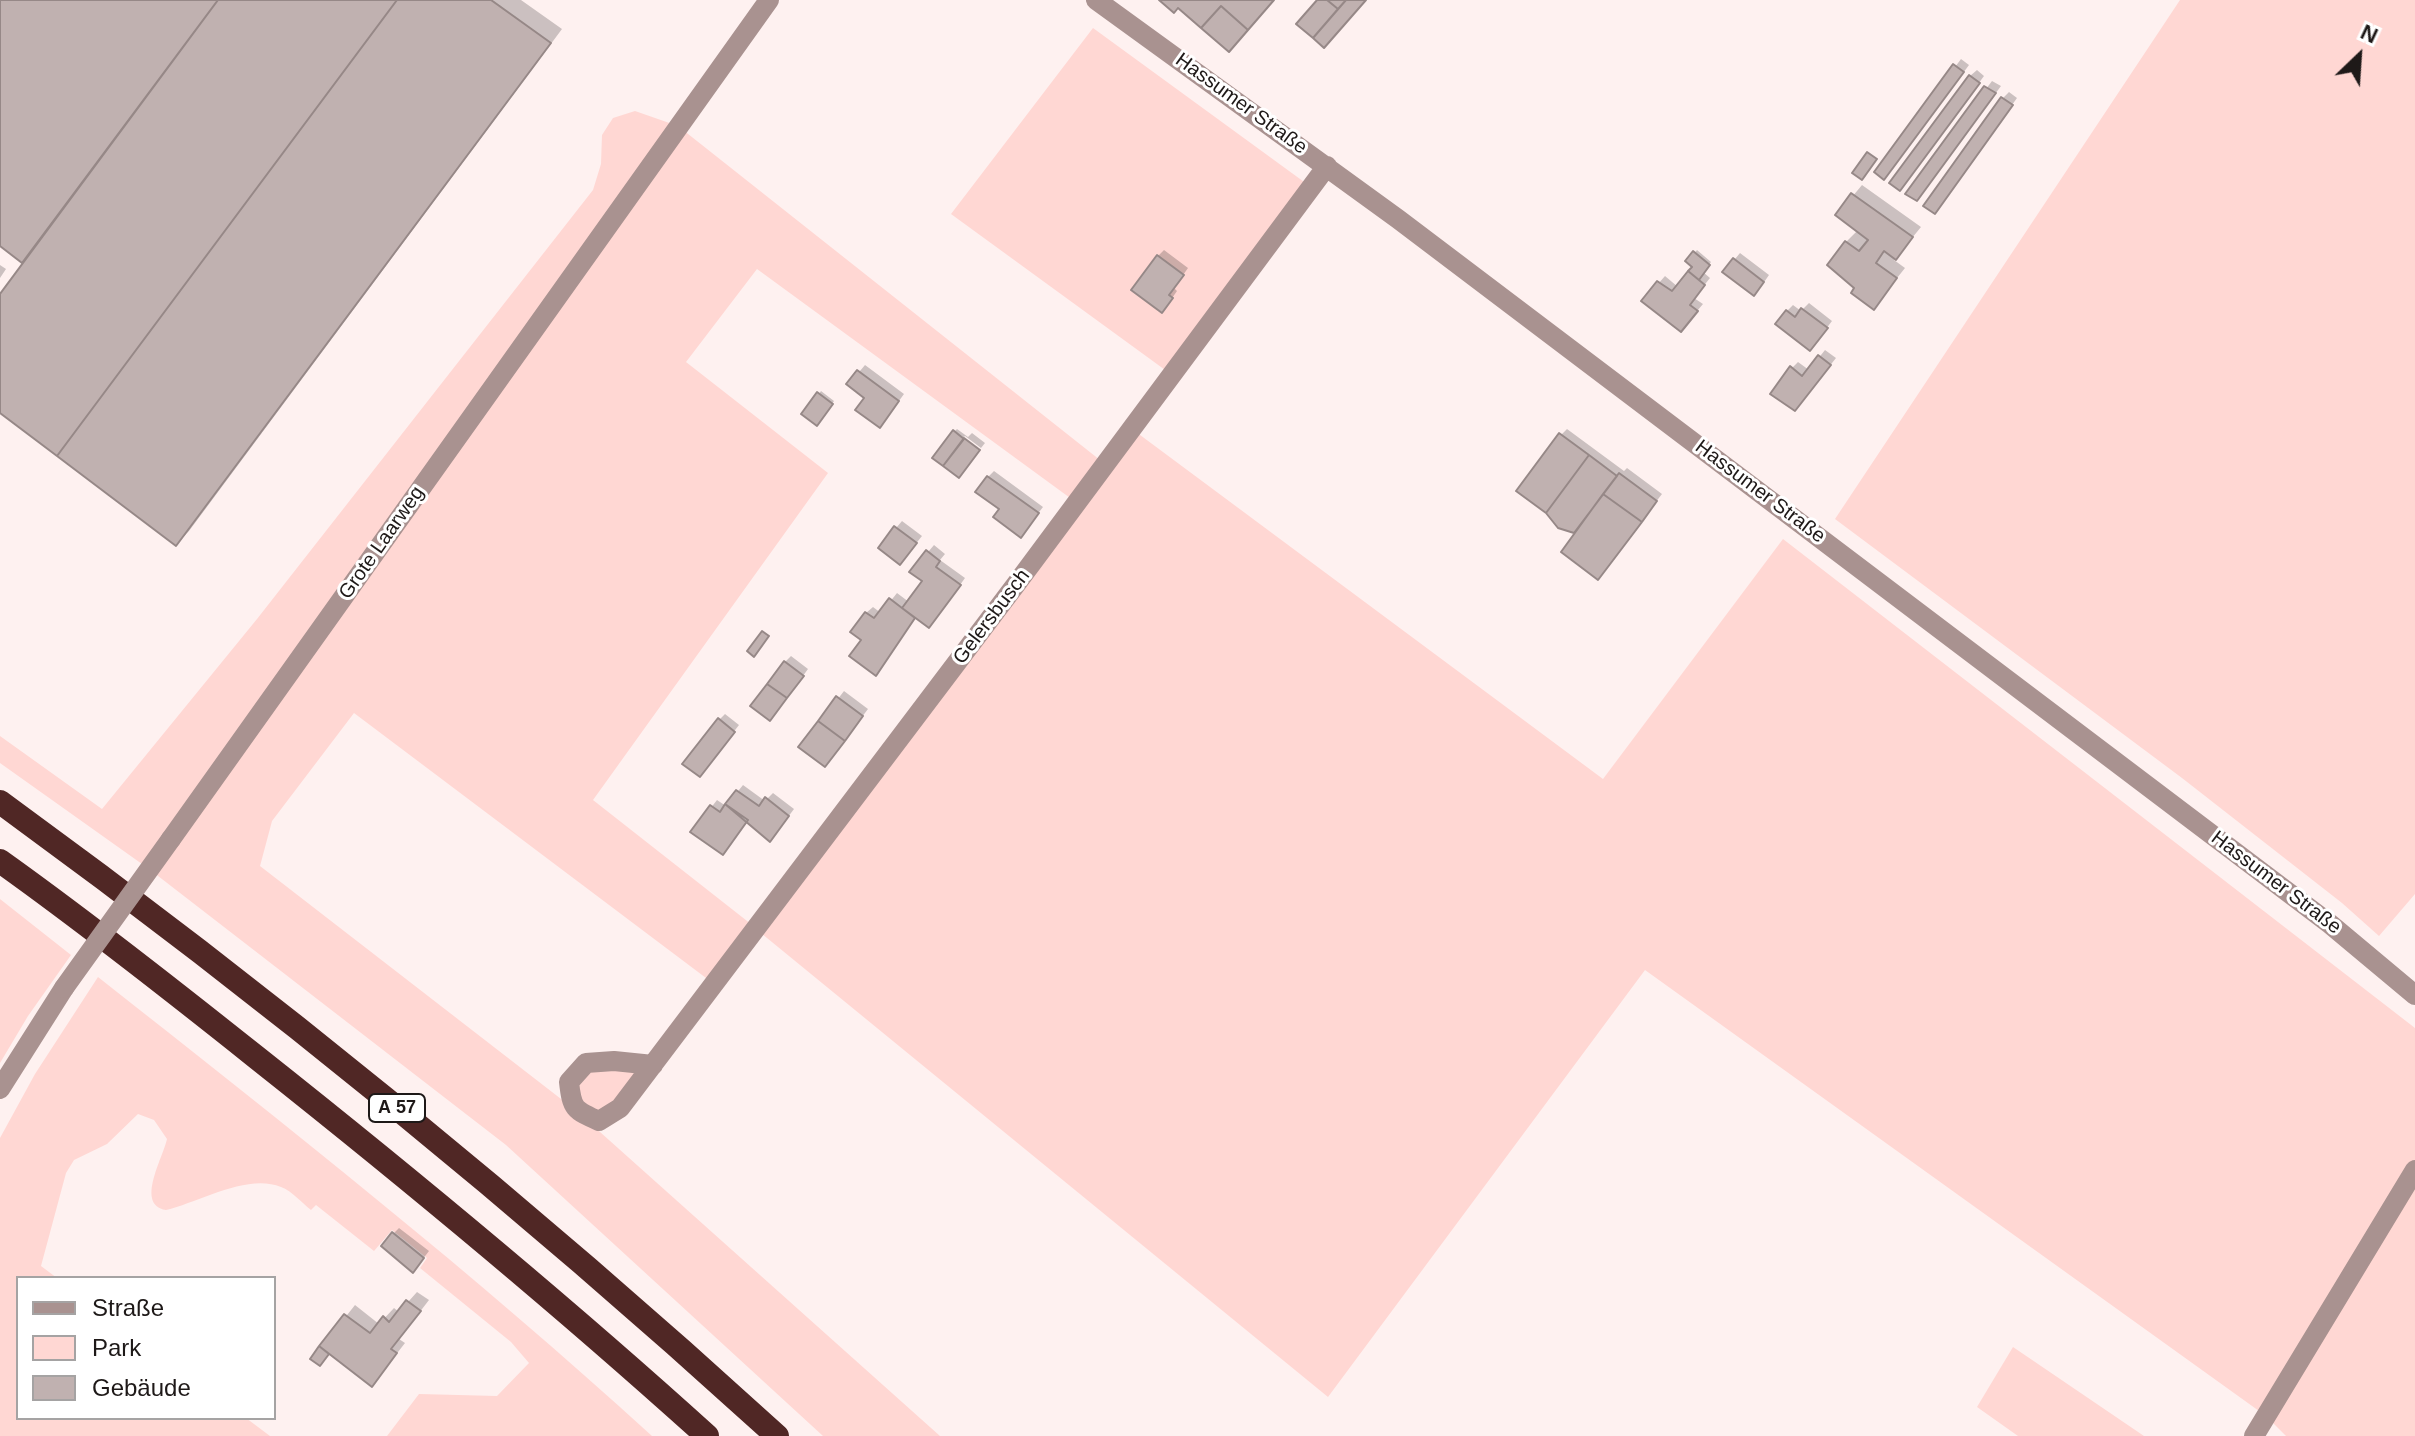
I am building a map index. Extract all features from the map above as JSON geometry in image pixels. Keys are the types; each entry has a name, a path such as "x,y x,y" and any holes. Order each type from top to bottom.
{"highway":[{"name":"A 57","path":"0,802 202,953 455,1155 683,1350 777,1436"},
{"name":"A 57","path":"0,861 165,985 372,1149 525,1276 707,1436"}],"street":[{"name":"Grote Laarweg","path":"0,1089 64,988 769,0"},
{"name":"Hassumer Straße","path":"1096,0 1327,166 2318,914 2415,995"},
{"name":"Gelersbusch","path":"653,1065 1327,166"},
{"path":"2254,1436 2415,1170"}],"green space":[{"path":"2180,0 2415,0 2415,894 2379,936 2342,903 2182,778 1835,519"},
{"path":"1093,28 1311,187 1172,375 951,214"},
{"path":"635,111 678,126 1105,464 1132,429 1603,779 1783,539 2415,1028 2415,1436 2286,1436 2266,1416 1645,970 1328,1397 756,929 714,984 354,713 272,821 260,866 574,1109 572,1104 586,1063 653,1065 620,1108 581,1115 940,1436 823,1436 506,1145 149,869 0,763 0,736 102,809 257,619 593,190 601,164 602,135 613,118","holes":["757,269 1077,503 756,928 593,800 828,473 686,362"]},
{"path":"0,899 71,955 28,1016 0,1063"},
{"path":"98,977 449,1259 652,1436 387,1436 419,1394 497,1396 529,1363 511,1342 420,1268 427,1258 392,1230 374,1251 316,1205 311,1210 285,1189 268,1184 239,1186 166,1210 157,1206 153,1199 153,1180 167,1139 154,1120 138,1114 107,1144 74,1160 66,1173 41,1266 54,1276 16,1276 16,1420 249,1420 270,1436 0,1436 0,1138 35,1074"},
{"path":"2013,1347 2144,1436 2018,1436 1977,1407"}],"building":[{"path":"0,0 218,0 22,263 0,246"},
{"path":"218,0 397,0 57,456 0,413 0,294"},
{"path":"397,0 491,0 551,43 176,546 57,456"},
{"path":"1159,0 1274,0 1248,30 1221,6 1201,28 1178,8 1174,13"},
{"path":"1317,0 1327,0 1338,9 1313,38 1296,24"},
{"path":"1327,0 1346,0 1338,9"},
{"path":"1346,0 1366,0 1324,48 1313,38"},
{"path":"1221,6 1248,30 1229,52 1201,28"},
{"path":"1953,64 1964,72 1884,180 1874,172"},
{"path":"1969,75 1980,83 1900,191 1889,183"},
{"path":"1984,86 1996,93 1917,201 1905,194"},
{"path":"2001,97 2013,105 1935,214 1923,206"},
{"path":"1867,152 1877,159 1862,180 1852,173"},
{"path":"1851,193 1913,237 1896,260 1884,251 1876,263 1897,278 1874,310 1851,293 1854,288 1827,265 1845,241 1859,251 1868,240 1835,215"},
{"path":"1693,251 1710,265 1699,280 1688,271 1692,267 1685,261"},
{"path":"1157,255 1184,275 1169,295 1173,298 1162,313 1131,290"},
{"path":"1733,258 1764,282 1754,296 1722,272"},
{"path":"1688,271 1705,285 1690,305 1698,311 1681,332 1641,301 1657,281 1672,291"},
{"path":"1801,308 1828,328 1810,351 1775,324 1786,310 1795,317"},
{"path":"1818,355 1831,365 1795,411 1770,394 1790,366 1802,376"},
{"path":"857,370 899,401 880,428 855,410 864,398 846,384"},
{"path":"817,392 833,404 817,426 801,414"},
{"path":"953,430 964,439 943,466 932,458"},
{"path":"1559,433 1589,455 1546,513 1516,491"},
{"path":"964,438 980,450 959,478 943,466"},
{"path":"1589,455 1617,476 1574,533 1558,528 1546,513"},
{"path":"1619,473 1657,501 1642,522 1603,494"},
{"path":"987,476 1039,513 1021,538 993,517 999,509 975,492"},
{"path":"1603,494 1642,522 1598,580 1561,552"},
{"path":"894,526 917,543 900,565 878,548"},
{"path":"926,550 940,561 936,567 961,585 929,628 902,608 922,581 909,572"},
{"path":"889,598 915,618 876,676 849,656 861,640 850,632 865,612 874,618"},
{"path":"762,631 769,636 754,657 747,651"},
{"path":"784,661 804,676 787,698 767,684"},
{"path":"767,684 787,698 770,721 750,706"},
{"path":"836,696 863,716 845,741 818,721"},
{"path":"718,718 735,732 700,777 682,764"},
{"path":"818,721 845,741 825,767 798,747"},
{"path":"736,790 759,806 765,797 789,816 770,842 725,804"},
{"path":"725,804 748,820 723,855 690,832 710,805 720,812"},
{"path":"392,1232 424,1258 413,1273 381,1246"},
{"path":"406,1300 421,1311 391,1349 397,1353 372,1387 319,1346 344,1314 370,1333 383,1316 389,1322"},
{"path":"319,1346 329,1354 320,1366 310,1359"}]}
